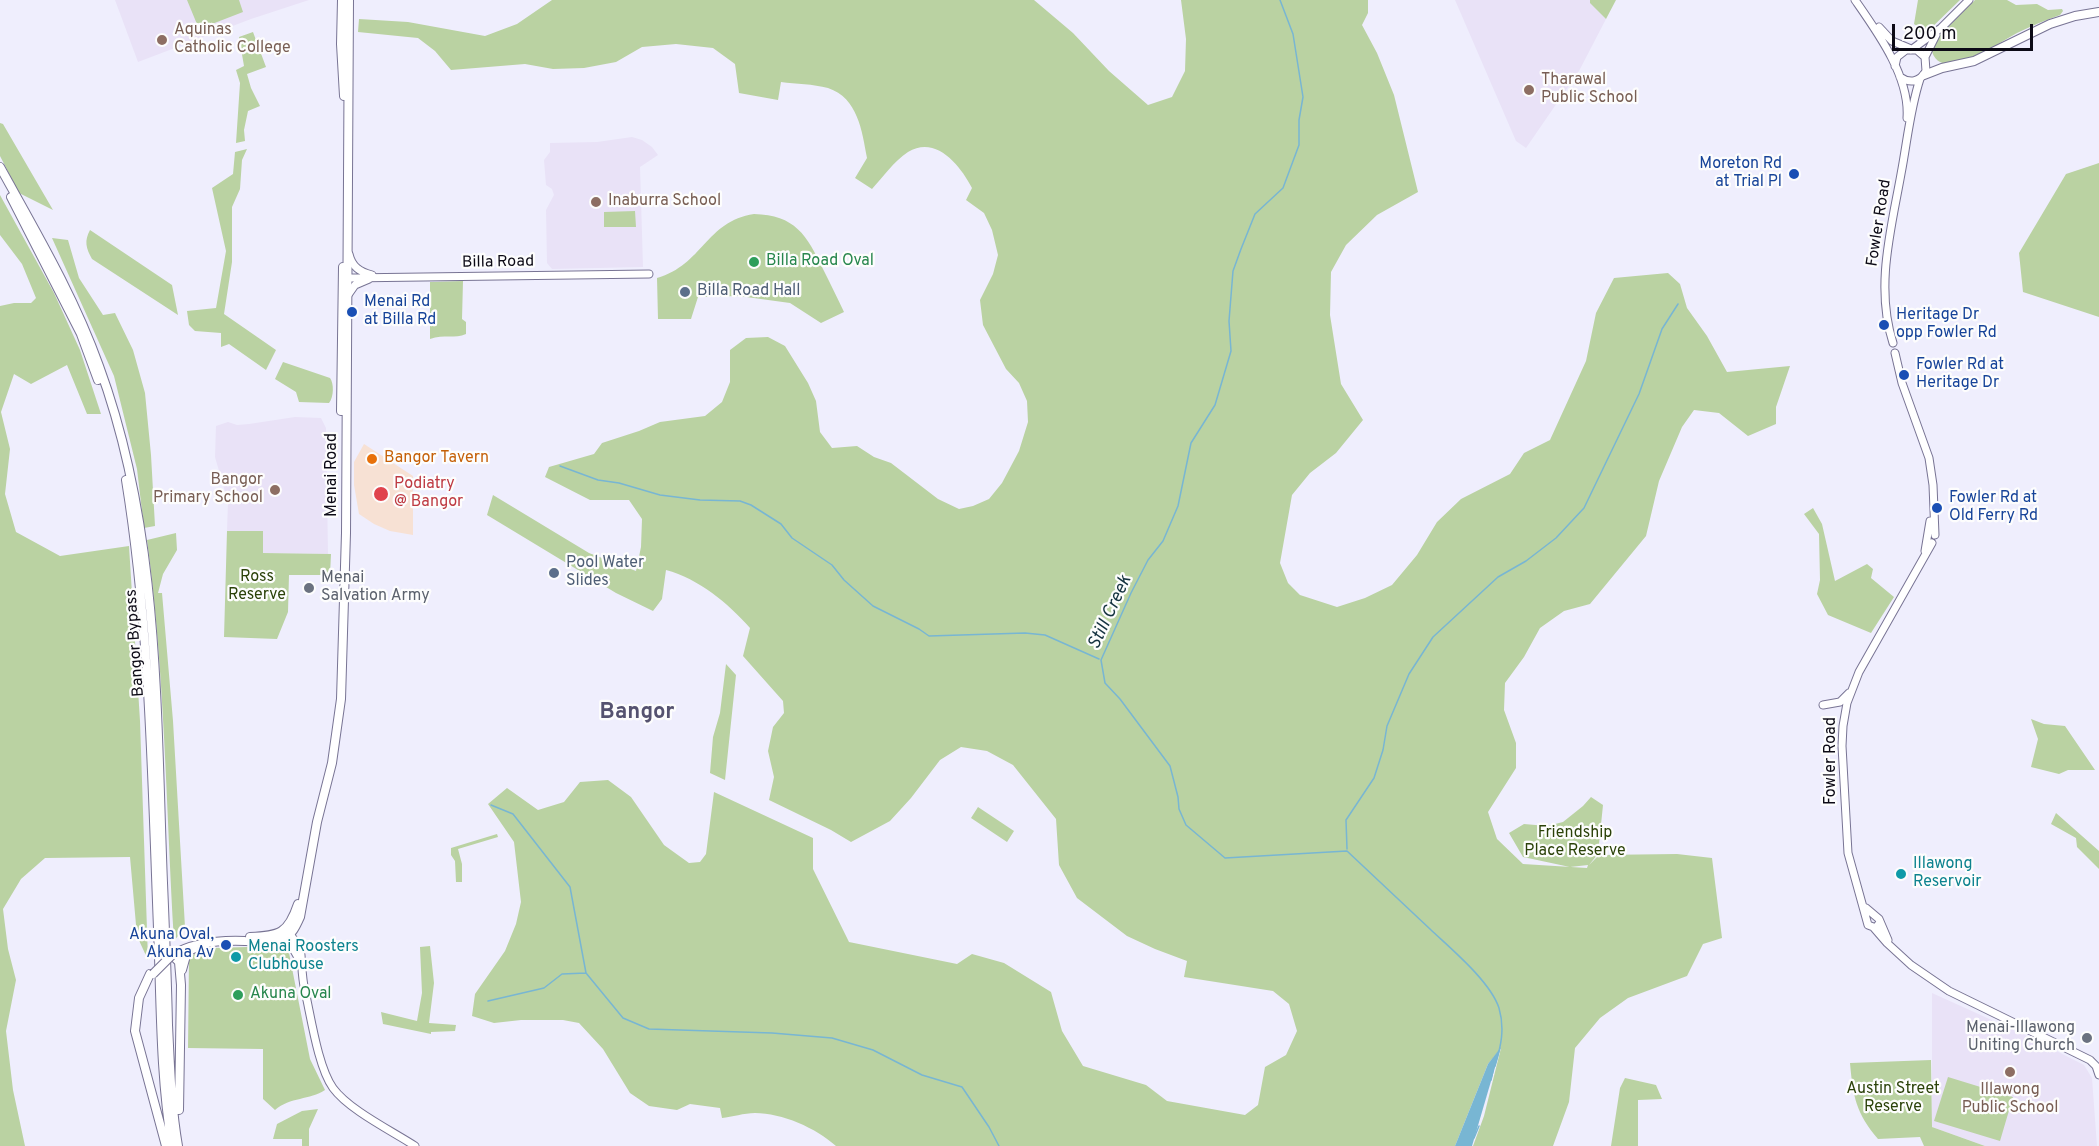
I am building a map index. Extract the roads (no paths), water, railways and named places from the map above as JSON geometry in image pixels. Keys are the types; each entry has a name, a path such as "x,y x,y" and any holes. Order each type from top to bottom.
{"main road":[{"name":"Menai Road","path":"342,0 345,18 348,240 348,278 344,284 345,298"},
{"name":"Menai Road","path":"286,933 300,917 336,740 342,673 345,18 349,0"},
{"path":"1922,77 1942,68 1974,61 2050,24 2075,16 2099,12"},
{"name":"Bangor Bypass","path":"0,166 80,316 118,425 141,553 153,653 170,1071 180,1146"},
{"name":"Bangor Bypass","path":"0,178 81,334 97,376 125,474 137,531"},
{"name":"Menai Road","path":"343,259 344,272 348,278"},
{"name":"Bangor Bypass","path":"141,553 149,688 163,1055 172,1146"},
{"path":"172,955 205,943 271,942 286,933"},
{"path":"166,1146 135,1031 136,1008 146,977 189,943 208,938 286,933"},
{"path":"181,985 186,954 205,943"},
{"path":"172,955 179,963 181,985 178,1105 180,1146"}],"street":[{"path":"1855,0 1881,37 1900,77 1909,81 1922,77 1927,66 1925,57 1930,44 1941,28"},
{"path":"1860,0 1886,36 1925,57"},
{"path":"1896,69 1896,61 1900,54 1911,50 1941,28 1969,0"},
{"name":"Fowler Road","path":"1900,77 1908,98 1906,143"},
{"name":"Fowler Road","path":"1922,77 1906,143 1886,262 1887,314 1893,343 1899,348 1895,353 1902,383 1929,458 1933,485 1935,534"},
{"path":"348,240 351,261 356,268 364,273 383,277"},
{"name":"Billa Road","path":"348,278 649,274"},
{"path":"345,298 355,285 383,277"},
{"name":"Fowler Road","path":"1921,562 1933,509"},
{"path":"1929,533 1935,534 1936,540 1932,543 1927,542 1926,537 1929,533"},
{"name":"Fowler Road","path":"1877,922 1871,917 1868,920 1851,867 1846,830 1842,735 1844,716 1851,691 1867,658 1932,543"},
{"path":"1823,705 1840,702 1851,691"},
{"name":"Fowler Road","path":"1863,903 1893,947 1917,970 1948,991 2090,1060 2096,1066 2099,1075"},
{"path":"286,933 300,952 304,989 323,1068 330,1083 345,1101 415,1146"}],"water":[{"path":"1501,1047 1472,1146 1455,1146 1488,1064"}],"waterway":[{"name":"Still Creek","path":"1280,0 1293,34 1303,97 1299,120 1299,145 1283,188 1255,214 1233,271 1229,321 1231,351 1215,405 1191,443 1178,506 1163,541 1148,560 1101,660 1105,683 1120,699 1170,766 1179,809 1186,825 1225,858 1347,851 1459,956 1479,976 1499,1008 1502,1037 1495,1066"},
{"path":"1347,849 1346,820 1374,778 1383,750 1387,726 1409,674 1433,637 1498,577 1526,561 1556,538 1584,508 1639,394 1662,329 1678,304"},
{"path":"560,466 598,480 619,483 660,495 700,500 740,501 751,505 781,524 792,538 832,565 844,580 873,606 929,636 1025,633 1045,635 1099,659"},
{"path":"491,805 513,814 570,887 586,973 623,1018 649,1029 772,1033 832,1038 873,1050 922,1075 962,1087 999,1146"},
{"path":"488,1001 544,988 562,974 586,973"},
{"name":"Still Creek","path":"1491,1080 1493,1071"},
{"name":"Still Creek","path":"1474,1138 1479,1126"}],"place":[{"name":"Aquinas Catholic College","path":"162,40"},
{"name":"Tharawal Public School","path":"1529,90"},
{"name":"Moreton Rd at Trial Pl","path":"1794,174"},
{"name":"Inaburra School","path":"596,202"},
{"name":"Billa Road Oval","path":"754,262"},
{"name":"Billa Road Hall","path":"685,292"},
{"name":"Menai Rd at Billa Rd","path":"352,312"},
{"name":"Heritage Dr opp Fowler Rd","path":"1884,325"},
{"name":"Fowler Rd at Heritage Dr","path":"1904,375"},
{"name":"Bangor Tavern","path":"372,459"},
{"name":"Bangor Primary School","path":"275,490"},
{"name":"Podiatry @ Bangor","path":"381,494"},
{"name":"Fowler Rd at Old Ferry Rd","path":"1937,508"},
{"name":"Pool Water Slides","path":"554,573"},
{"name":"Menai Salvation Army","path":"309,588"},
{"name":"Illawong Reservoir","path":"1901,874"},
{"name":"Akuna Oval, Akuna Av","path":"226,945"},
{"name":"Menai Roosters Clubhouse","path":"236,957"},
{"name":"Akuna Oval","path":"238,995"},
{"name":"Menai-Illawong Uniting Church","path":"2087,1038"},
{"name":"Illawong Public School","path":"2010,1072"}],"district":[{"name":"Bangor","path":"637,714"}],"park label":[{"name":"Ross Reserve","path":"257,587"},
{"name":"Friendship Place Reserve","path":"1575,843"},
{"name":"Austin Street Reserve","path":"1893,1099"}]}
